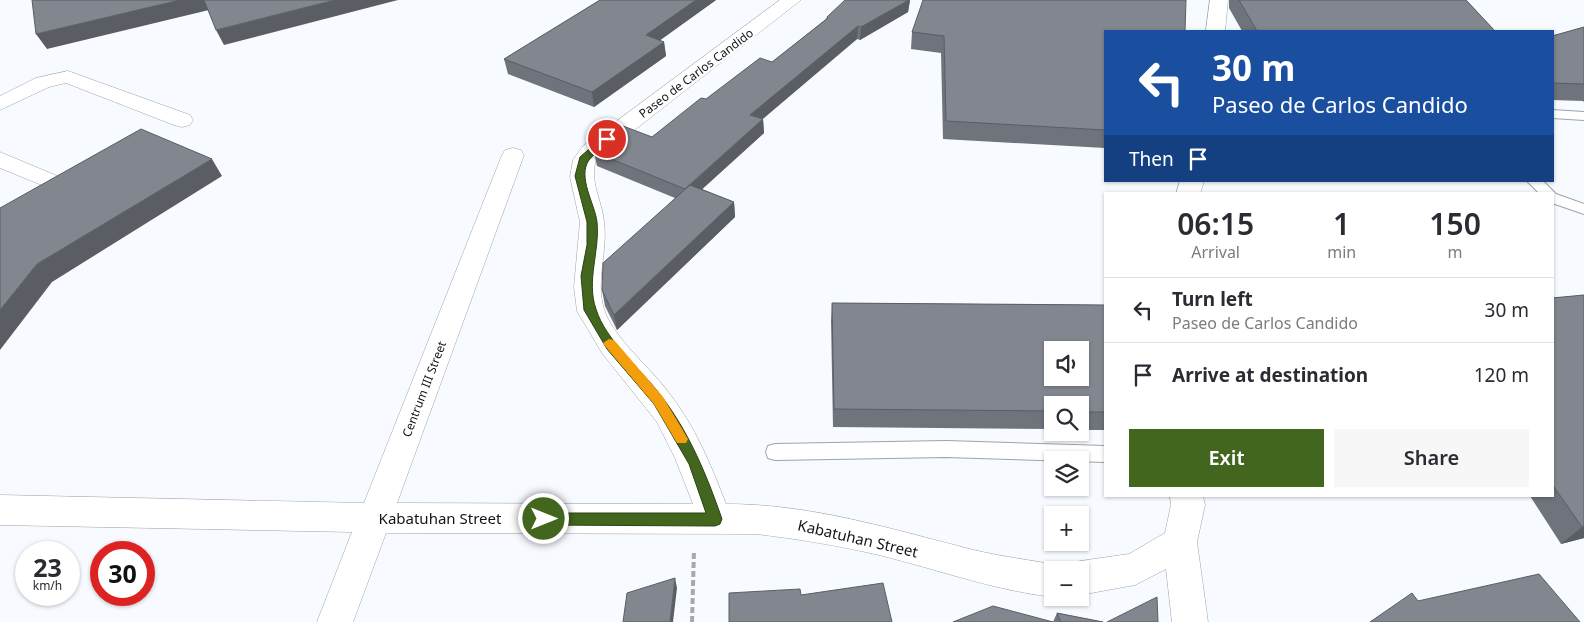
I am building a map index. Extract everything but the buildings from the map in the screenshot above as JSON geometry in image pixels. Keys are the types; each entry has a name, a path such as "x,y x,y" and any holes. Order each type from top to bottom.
{"street":[{"name":"Paseo de Carlos Candido","path":"705,519 695,462 658,401 611,346 590,310 587,276 592,245 592,222 580,176 584,160 591,151 792,0"},
{"path":"1216,30 1218,0"},
{"path":"0,104 43,82 68,77 182,120"},
{"name":"Centrum III Street","path":"335,622 513,155"},
{"path":"0,159 54,183"},
{"path":"1186,497 1188,504 1180,542 1190,622"},
{"name":"Kabatuhan Street","path":"0,510 375,518 756,519 816,526 884,541 964,564 1044,579"},
{"path":"1089,577 1135,569 1180,542"}],"lane":[{"path":"1554,114 1584,116"},
{"path":"1535,182 1547,192"},
{"path":"1554,198 1584,209"},
{"path":"776,452 937,449 1104,454"}],"path":[{"path":"692,622 705,519"}],"slow traffic":[{"path":"609,343 658,401 681,439"}],"route":[{"path":"544,519 715,519 695,462 658,401 611,346 590,310 587,276 592,245 592,222 580,176 584,160 591,151 607,139"}]}
